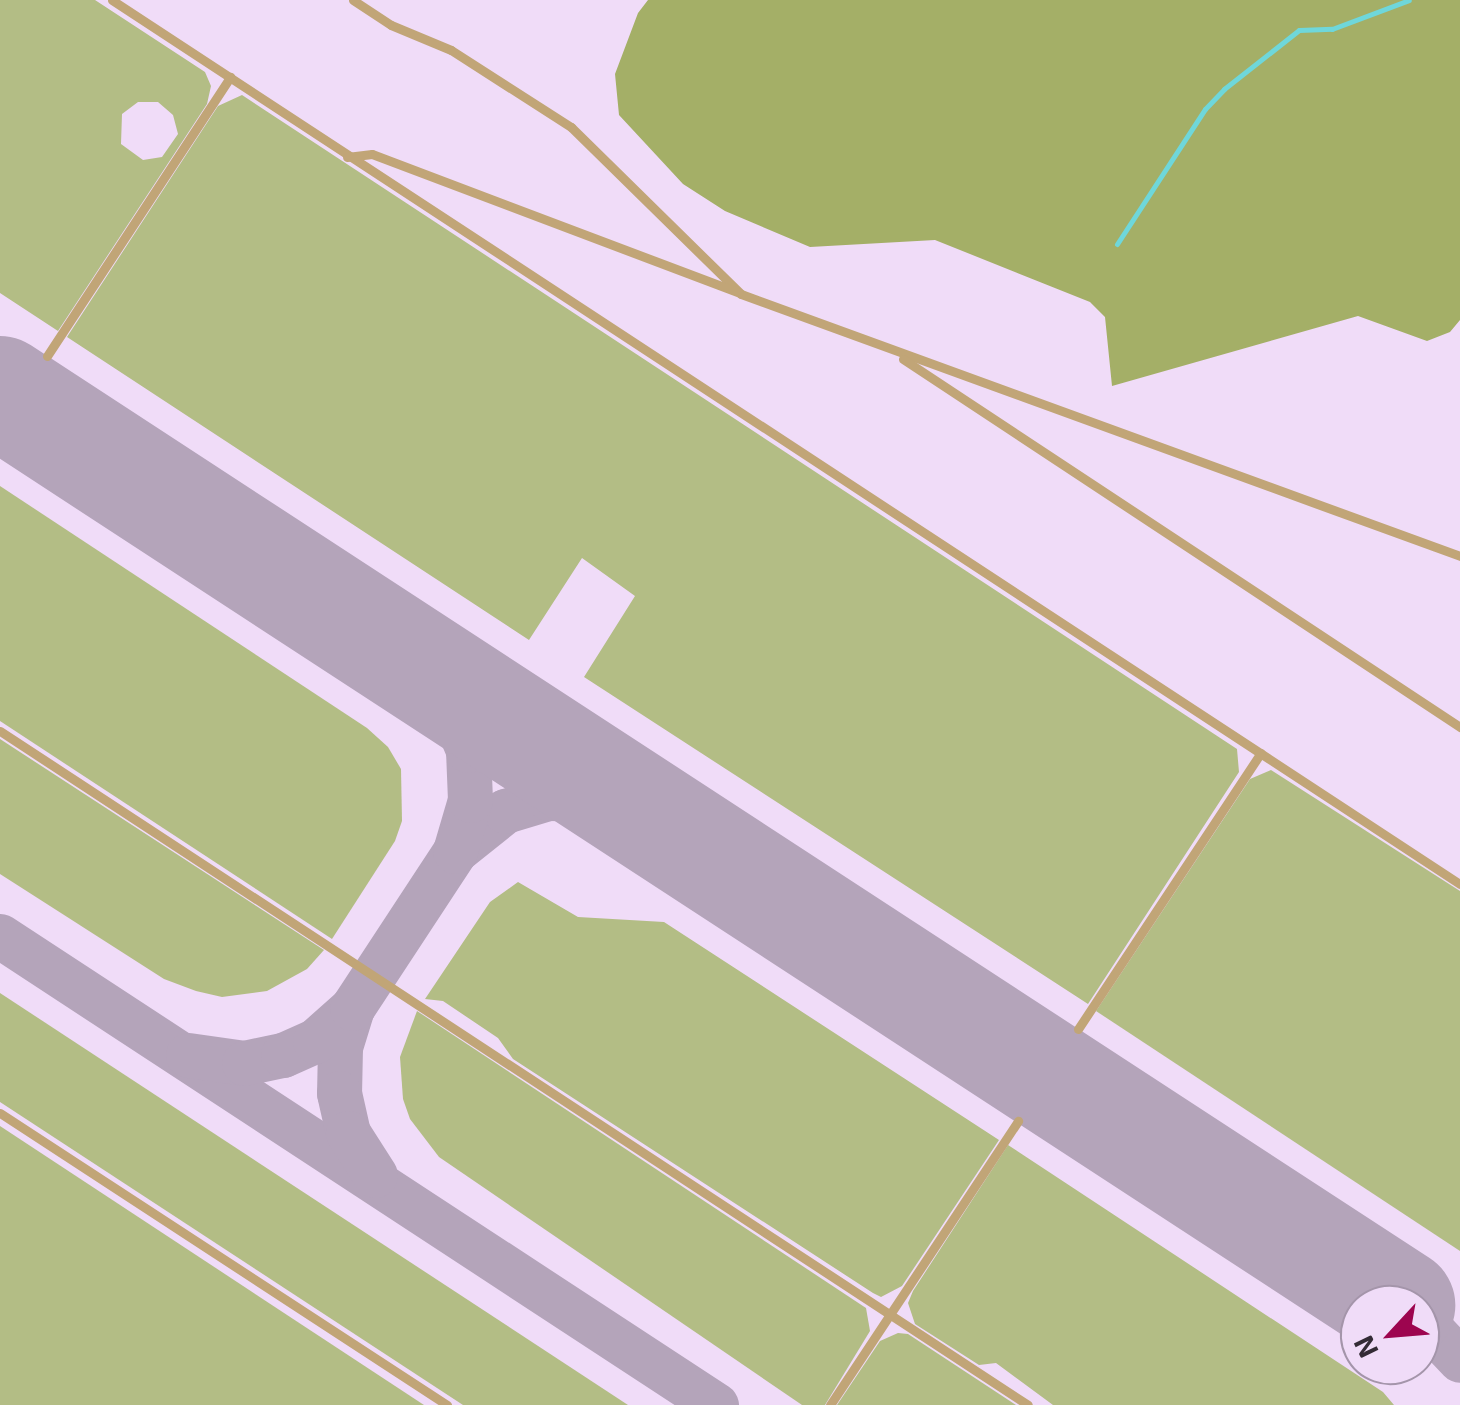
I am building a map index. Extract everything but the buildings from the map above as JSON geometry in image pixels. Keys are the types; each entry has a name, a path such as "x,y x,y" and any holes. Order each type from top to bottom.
{"lane":[{"path":"112,0 1460,884"},
{"path":"353,0 391,24 450,50 571,128 741,294"},
{"path":"47,356 230,77"},
{"path":"346,157 372,154 898,354 1460,556"},
{"path":"898,354 917,372 1460,727"},
{"path":"0,730 1028,1405"},
{"path":"1078,1029 1261,753"},
{"path":"0,1113 447,1405"},
{"path":"830,1405 1018,1121"}],"green space":[{"path":"0,0 95,0 205,72 211,86 207,104 58,331 0,293","holes":["138,102 158,102 173,115 178,134 162,157 143,160 121,144 122,114"]},
{"path":"648,0 1460,0 1460,320 1450,332 1427,341 1358,316 1112,386 1105,317 1090,302 935,240 810,247 725,211 683,184 619,115 615,74 638,13"},
{"path":"242,95 1237,749 1239,772 1088,1004 584,677 635,596 582,558 529,640 67,337 218,106"},
{"path":"0,486 367,728 388,747 401,769 402,821 395,841 332,939 0,721"},
{"path":"0,739 324,950 307,969 267,991 222,997 196,991 164,979 0,874"},
{"path":"1271,770 1460,891 1460,1251 1096,1011 1250,779"},
{"path":"518,882 578,917 664,922 999,1140 902,1286 881,1297 873,1293 513,1059 498,1038 443,1001 425,999 490,902"},
{"path":"0,993 628,1405 463,1405 0,1102"},
{"path":"417,1011 866,1308 870,1331 825,1405 802,1405 439,1157 410,1119 403,1099 400,1057"},
{"path":"0,1126 424,1405 0,1405"},
{"path":"1008,1145 1340,1364 1340,1385 1372,1385 1394,1405 1053,1405 996,1363 979,1365 915,1324 908,1303"},
{"path":"898,1333 908,1334 1016,1405 837,1405 880,1341"}],"waterway":[{"path":"1117,244 1205,109 1224,89 1299,30 1332,29 1409,0"}],"taxiway":[{"path":"188,1055 244,1063 283,1055 315,1041 352,1008 455,851 470,800 468,750 446,697 405,656"},
{"path":"455,851 505,811 548,798 604,799 668,828"},
{"path":"0,936 716,1405"},
{"path":"352,1008 340,1047 339,1093 348,1133 375,1175"},
{"path":"1440,1339 1460,1360"}],"runway":[{"path":"0,392 1368,1285"}]}
